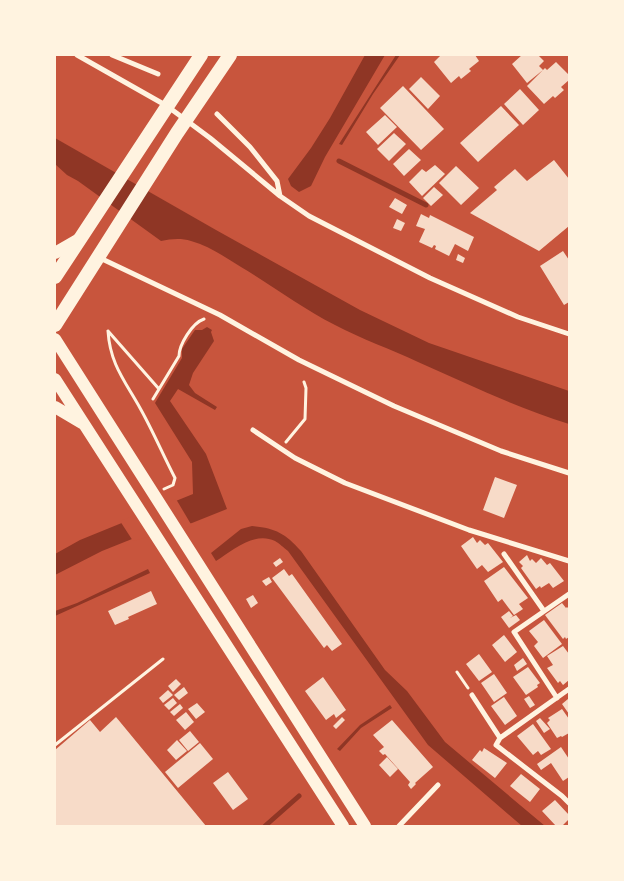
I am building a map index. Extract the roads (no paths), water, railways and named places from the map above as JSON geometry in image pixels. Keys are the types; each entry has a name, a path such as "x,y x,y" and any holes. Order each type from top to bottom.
{"highway":[{"path":"55,277 201,55"},
{"path":"55,324 230,55"}],"main road":[{"path":"55,253 83,234"},
{"path":"55,339 366,826"},
{"path":"55,379 342,826"},
{"path":"55,407 86,426"}],"street":[{"path":"77,55 167,106 210,138 280,196 309,216 430,278 518,317 569,334"},
{"path":"112,55 158,74"},
{"path":"217,114 250,147 277,181 280,196"},
{"path":"97,257 220,315 299,360 394,406 501,451 569,473"},
{"path":"253,430 295,458 345,483 469,530 569,561"},
{"path":"504,554 544,611"},
{"path":"557,698 514,632 569,594"},
{"path":"569,689 500,738 496,745 569,803"},
{"path":"472,696 500,738"},
{"path":"399,826 438,784"},
{"path":"562,796 569,791"}],"waterway":[{"path":"339,161 426,205"},
{"path":"265,826 299,796"}]}
